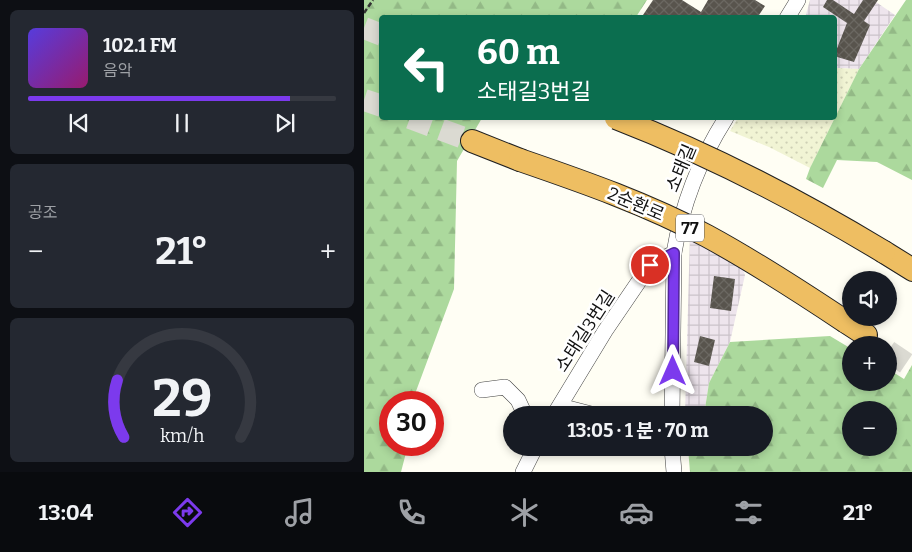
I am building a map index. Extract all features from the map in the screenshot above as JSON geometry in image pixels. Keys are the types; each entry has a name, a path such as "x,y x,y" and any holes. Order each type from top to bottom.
{"highway":[{"path":"621,120 666,137 768,186 834,222 912,270"},
{"name":"2순환로","path":"472,141 594,186 648,208 706,236 782,279 866,335"}],"street":[{"path":"789,15 798,0"},
{"name":"소태길","path":"672,406 674,253 678,226 697,171 725,120"},
{"name":"소태길3번길","path":"559,406 605,331 650,265 674,253"},
{"path":"482,390 505,387 518,400 521,406"},
{"path":"523,472 531,456"},
{"path":"673,456 674,472"}],"path":[{"path":"364,13 373,0"}],"shaded area":[{"path":"810,0 873,0 895,15 859,69 837,68 837,15 806,15"},
{"path":"690,234 740,261 745,275 730,342 709,383 705,406 685,406"}],"green space":[{"path":"364,0 647,0 637,15 379,15 379,120 481,120 457,161 454,289 416,391 379,391 379,456 405,456 401,472 364,472"},
{"path":"906,0 913,0 912,180 877,162 837,160 823,188 806,179 834,120 837,120 837,113 859,69"},
{"path":"837,68 859,69 837,113"},
{"path":"737,120 834,120 810,168 769,147 730,131"},
{"path":"830,336 842,343 842,391 897,391 897,375 904,379 912,365 912,472 690,472 689,456 773,456 773,406 705,406 709,383 730,342"}],"building":[{"path":"653,0 682,0 701,12 708,0 755,0 765,6 759,15 643,15"},
{"path":"827,0 833,0 854,14 863,0 878,0 864,21 870,25 854,62 837,57 837,48 847,23 823,7"},
{"path":"714,276 735,279 731,311 710,308"},
{"path":"700,336 715,340 709,366 694,362"}],"tunnel":[{"path":"364,28 379,34"},
{"path":"364,100 379,105"},
{"path":"415,120 472,141"},
{"path":"897,357 913,368"}],"route":[{"path":"650,265 674,253 673,371"}]}
